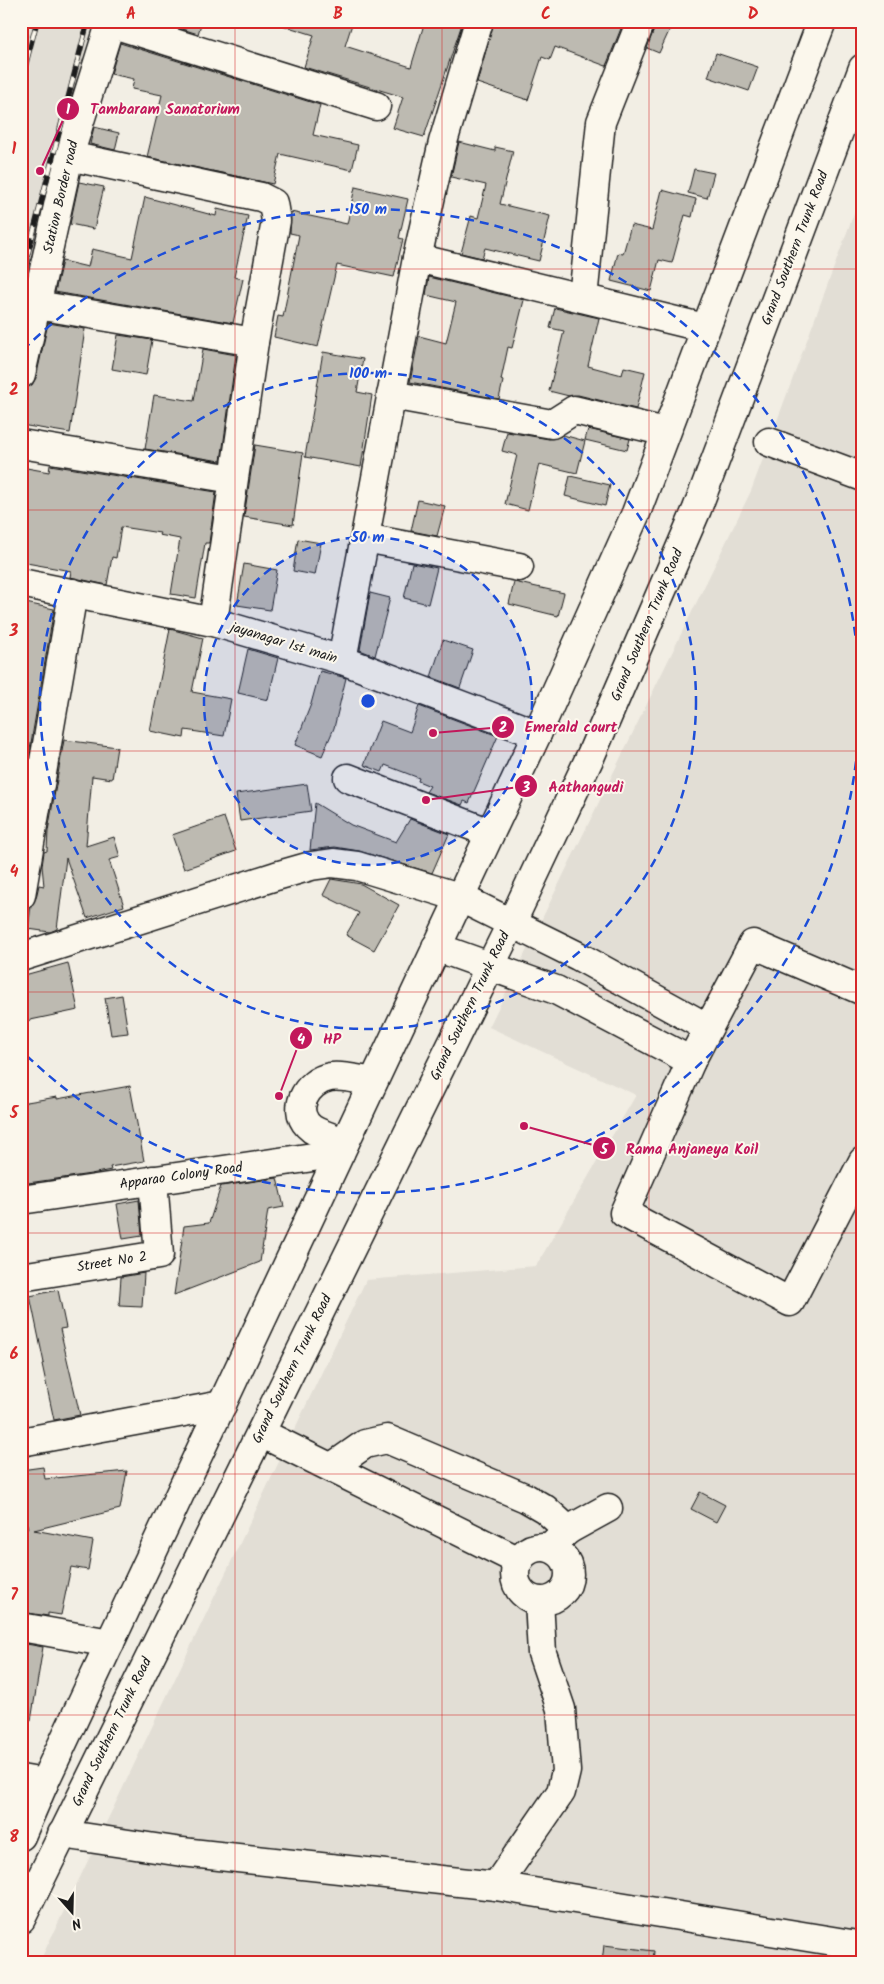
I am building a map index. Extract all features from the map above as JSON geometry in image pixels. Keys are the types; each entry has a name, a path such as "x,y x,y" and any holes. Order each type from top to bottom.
{"street":[{"path":"342,660 417,258 443,142 479,21"},
{"path":"583,298 601,122 641,21"},
{"path":"21,1836 33,1781 110,1643 537,734 636,513 822,21"},
{"path":"110,22 376,106"},
{"name":"Station Border road","path":"21,374 69,156 110,22"},
{"name":"Grand Southern Trunk Road","path":"21,1919 511,924 591,755 697,508 863,68"},
{"path":"69,156 261,197 273,203 276,221 254,342 213,622"},
{"path":"417,258 705,328"},
{"path":"37,305 254,342"},
{"path":"391,395 552,424 574,410 666,432"},
{"path":"769,442 863,477"},
{"path":"21,444 233,480"},
{"path":"365,538 519,567"},
{"name":"jayanagar 1st main","path":"21,583 213,622 342,660 537,734"},
{"path":"21,895 73,593"},
{"path":"348,778 490,833"},
{"path":"21,956 276,876 311,866 333,863 358,866 459,897 578,956 708,1028"},
{"path":"863,991 753,944 691,1061 624,1213 790,1302 863,1161"},
{"path":"436,947 556,990 691,1061"},
{"path":"342,1148 312,1129 304,1119 300,1108 305,1092 314,1084 330,1076 373,1082"},
{"name":"Apparao Colony Road","path":"21,1200 342,1148"},
{"name":"Street No 2","path":"21,1277 159,1255 153,1180"},
{"path":"21,1442 222,1405"},
{"path":"261,1433 519,1561"},
{"path":"332,1467 365,1444 387,1439 526,1498 545,1509 559,1539 569,1575 563,1592 547,1600 538,1600 530,1598 518,1586 515,1578 519,1561 532,1549 559,1539 608,1508"},
{"path":"496,1886 562,1792 566,1771 561,1709 542,1652 538,1600"},
{"path":"21,1627 110,1643"},
{"path":"62,1834 182,1852 496,1886 863,1946"}],"shaded area":[{"path":"21,21 99,21 21,304"},
{"path":"863,189 863,1963 39,1963 366,1280 536,1266 636,1095 489,1027 751,491"}],"building":[{"path":"157,21 202,21 198,34"},
{"path":"282,21 353,21 345,46 411,67 425,21 463,21 424,137 393,128 403,97 304,67 314,35 282,25"},
{"path":"494,21 624,21 606,66 555,47 550,60 542,57 528,100 477,83"},
{"path":"656,24 670,29 659,53 647,48"},
{"path":"120,43 320,105 313,135 358,145 352,170 280,154 273,184 147,157 162,95 132,89 134,79 111,74"},
{"path":"716,53 758,67 749,91 708,77"},
{"path":"94,127 119,133 115,150 90,144"},
{"path":"459,142 495,151 495,147 513,151 500,204 550,216 539,261 485,248 482,258 461,253 471,216 478,218 486,185 451,177"},
{"path":"694,169 714,173 707,198 688,193"},
{"path":"79,182 104,187 94,229 70,224"},
{"path":"355,187 408,199 399,238 403,239 394,277 337,265 318,347 274,337 278,316 283,317 299,235 290,233 291,212 347,224"},
{"path":"662,190 696,199 692,217 685,215 672,263 659,260 651,291 611,281 618,253 623,254 631,225 652,230"},
{"path":"145,197 216,216 217,209 248,216 234,277 243,279 233,323 55,292 62,261 88,267 92,249 132,258"},
{"path":"429,277 524,300 512,348 508,347 499,399 410,382 419,336 446,343 456,302 426,295"},
{"path":"555,308 599,318 588,366 622,375 624,367 645,372 636,409 578,395 569,396 549,391 564,331 550,328"},
{"path":"48,323 85,329 70,433 21,425 22,389 32,385 36,378"},
{"path":"118,335 152,340 146,375 112,369"},
{"path":"203,349 236,355 221,461 145,449 154,395 194,401"},
{"path":"323,352 363,359 357,392 372,395 361,467 305,457"},
{"path":"588,429 630,439 627,450 585,440"},
{"path":"507,432 549,439 563,435 585,441 577,473 539,464 528,510 505,504 517,455 502,451"},
{"path":"255,445 303,453 293,525 244,517"},
{"path":"50,465 216,492 209,543 205,543 196,598 171,594 180,539 159,535 160,533 121,527 116,558 112,557 107,585 70,577 71,571 21,562 21,467 49,472"},
{"path":"570,476 610,485 605,506 565,496"},
{"path":"418,500 445,506 437,536 411,531"},
{"path":"298,539 321,543 315,575 293,571"},
{"path":"412,563 437,568 428,604 404,598"},
{"path":"244,564 277,570 270,610 237,605"},
{"path":"514,582 564,593 558,616 509,604"},
{"path":"370,593 390,598 375,656 360,650"},
{"path":"21,602 54,609 21,801"},
{"path":"170,629 203,638 192,692 231,699 224,736 185,730 184,738 150,731"},
{"path":"443,640 473,650 460,688 431,677"},
{"path":"248,649 278,658 268,700 238,693"},
{"path":"320,671 346,678 334,728 322,756 295,745 311,704"},
{"path":"419,706 498,736 469,803 464,801 462,805 426,792 430,786 418,781 419,778 385,765 382,772 364,765 381,721 410,732"},
{"path":"64,740 117,747 112,779 92,776 86,846 114,837 120,857 109,860 124,906 87,918 66,858 57,929 50,932 28,929 31,906 36,898 39,885 44,886 42,866 44,852 47,851 48,831"},
{"path":"307,784 311,811 240,821 236,794"},
{"path":"315,803 351,825 396,842 410,819 449,834 432,873 359,851 335,847 310,850"},
{"path":"224,817 236,851 184,869 172,835"},
{"path":"331,879 361,884 399,905 374,950 346,935 359,913 323,895"},
{"path":"68,963 78,1010 21,1022 21,976"},
{"path":"122,995 128,1033 111,1035 105,998"},
{"path":"130,1086 144,1161 110,1167 111,1170 91,1174 21,1184 21,1103 57,1097 57,1099"},
{"path":"277,1178 284,1207 268,1210 260,1262 174,1295 184,1226 209,1223 221,1186"},
{"path":"139,1200 142,1236 123,1239 117,1204"},
{"path":"144,1273 142,1307 119,1306 121,1277"},
{"path":"58,1290 66,1328 60,1329 80,1415 54,1420 30,1296"},
{"path":"43,1467 45,1479 127,1471 120,1509 34,1530 93,1541 88,1570 71,1567 61,1615 48,1613 48,1616 21,1612 21,1528 28,1529 21,1490 21,1470"},
{"path":"700,1492 725,1505 716,1522 691,1509"},
{"path":"21,1643 43,1647 31,1721 21,1720"},
{"path":"604,1945 654,1951 653,1963 602,1963"}],"railway":[{"path":"21,82 37,21"},
{"path":"21,280 88,21"}],"place":[{"name":"Tambaram Sanatorium","path":"40,171"},
{"name":"Emerald court","path":"433,733"},
{"name":"Aathangudi","path":"426,800"},
{"name":"HP","path":"279,1096"},
{"name":"Rama Anjaneya Koil","path":"524,1126"}]}
